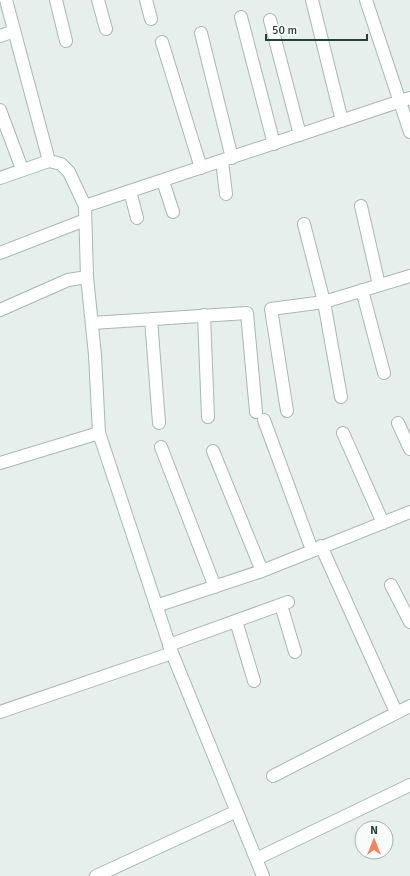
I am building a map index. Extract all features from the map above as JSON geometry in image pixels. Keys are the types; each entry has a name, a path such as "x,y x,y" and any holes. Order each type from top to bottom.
{"street":[{"path":"6,0 49,161"},
{"path":"56,0 66,41"},
{"path":"98,0 106,29"},
{"path":"146,0 151,19"},
{"path":"312,0 342,121"},
{"path":"366,0 405,100 410,132"},
{"path":"241,17 274,144"},
{"path":"270,20 300,135"},
{"path":"0,36 14,31"},
{"path":"201,33 227,160 226,194"},
{"path":"162,42 201,168"},
{"path":"85,206 405,100"},
{"path":"0,110 22,169"},
{"path":"0,178 22,169 49,161 61,164 69,172 85,206 88,277 99,433 170,649 235,812 263,876"},
{"path":"163,180 173,212"},
{"path":"130,191 137,218"},
{"path":"361,206 379,285"},
{"path":"0,253 85,220"},
{"path":"304,224 324,302 341,397"},
{"path":"0,310 68,280 88,277"},
{"path":"287,411 271,309 324,302 379,285 409,280"},
{"path":"362,290 384,373"},
{"path":"92,323 244,313 248,316 260,416 316,548 396,712"},
{"path":"204,315 208,417"},
{"path":"151,319 160,423"},
{"path":"398,423 410,449"},
{"path":"0,462 99,433"},
{"path":"343,433 384,523"},
{"path":"161,447 215,587"},
{"path":"212,451 262,571"},
{"path":"156,606 262,571 316,548 410,512"},
{"path":"391,585 410,622"},
{"path":"0,712 170,649 236,621 284,603 295,652"},
{"path":"236,621 254,681"},
{"path":"273,776 410,706"},
{"path":"256,859 410,786"},
{"path":"96,876 235,812"}]}
